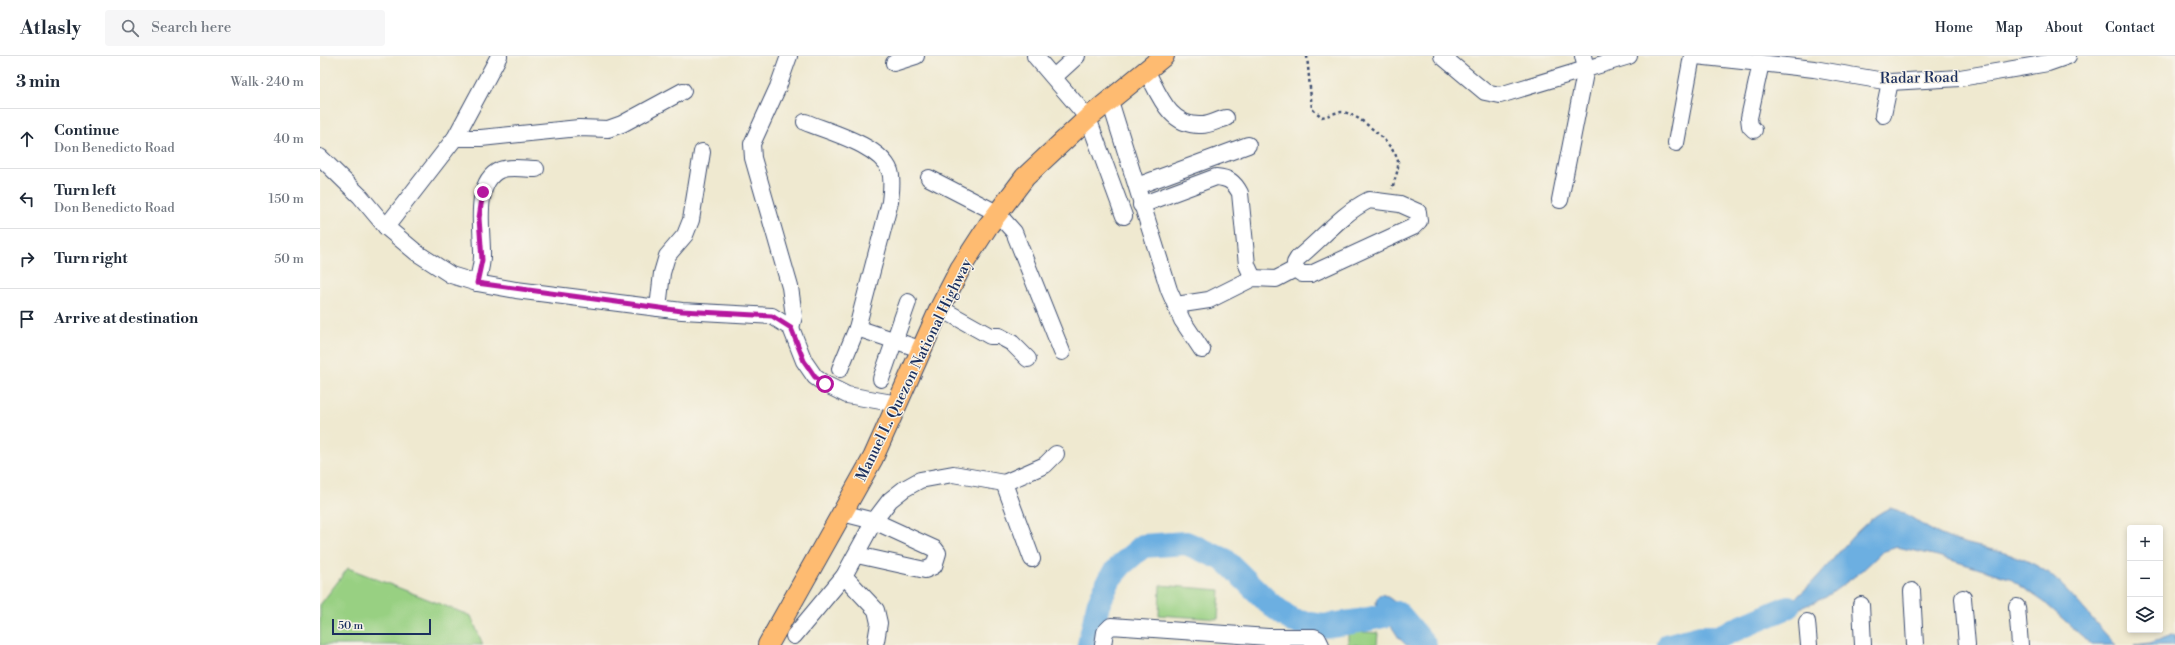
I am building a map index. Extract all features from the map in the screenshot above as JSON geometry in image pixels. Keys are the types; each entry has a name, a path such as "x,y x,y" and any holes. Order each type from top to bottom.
{"main road":[{"name":"Manuel L. Quezon National Highway","path":"768,645 873,458 898,404 920,349 960,269 996,213 1025,177 1088,118 1164,56"}],"street":[{"path":"386,227 455,138 499,56"},
{"path":"789,56 778,87 752,144 753,158 790,287 794,316 791,328 804,361 815,377 825,384 847,394 898,404"},
{"path":"894,65 916,56"},
{"path":"1035,56 1088,118 1124,216"},
{"path":"1054,77 1077,56"},
{"path":"1442,56 1485,92 1500,95 1584,62 1629,56"},
{"path":"1676,143 1692,56"},
{"name":"Radar Road","path":"1696,56 1814,69 1890,82 1960,78 2048,63 2068,56"},
{"path":"1560,200 1584,62"},
{"path":"1754,130 1750,126 1748,118 1761,63"},
{"path":"1146,70 1169,112 1176,120 1189,125 1203,125 1226,118"},
{"path":"1883,115 1890,82"},
{"path":"455,138 488,137 579,128 608,128 622,124 683,91"},
{"path":"1110,101 1137,186 1141,205 1169,290 1182,320 1202,350"},
{"path":"805,122 872,150 884,160 890,170 892,182 890,202 857,328 840,369"},
{"path":"1137,186 1248,146"},
{"path":"658,308 662,273 667,256 685,234 691,220 702,152"},
{"path":"320,157 360,196 386,227 417,253 451,275 477,283 658,308 772,316 791,328"},
{"path":"477,283 482,260 479,218 483,192 486,186 497,171 506,168 536,170"},
{"path":"1141,205 1216,177 1228,178 1236,186 1240,193 1247,265 1253,278"},
{"path":"929,178 996,213 1014,232 1062,352"},
{"path":"1369,200 1400,204 1418,212 1419,221 1413,227 1311,274 1302,274 1295,269 1295,263 1298,258 1355,207 1369,200"},
{"path":"1176,305 1208,300 1253,278 1276,279 1295,269"},
{"path":"881,379 908,302"},
{"path":"940,308 990,336 999,336 1012,343 1028,359"},
{"path":"857,328 920,349"},
{"path":"794,636 844,576 874,521 890,500 904,489 920,480 953,474 1004,483 1045,465 1056,454"},
{"path":"1004,483 1032,559"},
{"path":"842,513 874,521 935,549 938,553 934,566 925,570 856,555"},
{"path":"844,576 876,610 879,623 876,641"},
{"path":"1912,591 1915,645"},
{"path":"1963,598 1967,645"},
{"path":"1860,605 1863,645"},
{"path":"2017,607 2020,645"},
{"path":"1807,622 1809,645"},
{"path":"1103,645 1105,632 1111,626 1163,637 1268,641 1314,637 1320,642"}],"path":[{"path":"1307,56 1310,99 1312,109 1318,116 1322,117 1347,112 1374,129 1396,155 1398,162 1389,203"}],"green space":[{"path":"348,568 471,616 483,645 320,645 320,605"},
{"path":"1160,585 1220,590 1218,619 1159,615"},
{"path":"1348,631 1378,633 1377,645 1348,645"}],"water":[{"path":"1890,508 1904,513 1928,528 1953,540 2016,556 2049,573 2069,592 2116,645 2092,645 2044,602 2009,578 1938,556 1897,547 1882,552 1862,571 1826,597 1723,641 1710,645 1664,645 1682,638 1738,628 1768,616 1798,596 1825,569 1863,526"},
{"path":"1382,594 1401,608 1427,642 1432,645 1406,645 1399,638 1376,603 1377,598"},
{"path":"2175,634 2175,645 2135,645 2150,643"}],"waterway":[{"path":"1089,645 1098,605 1110,578 1121,565 1143,546 1186,543 1225,560 1270,604 1293,621 1324,626 1398,613 1425,645"},
{"path":"1669,645 1700,637 1718,637 1788,607"}],"route":[{"path":"483,192 479,218 482,260 477,283 516,290 682,311 772,316 791,328 804,361 815,377 825,384"}]}
